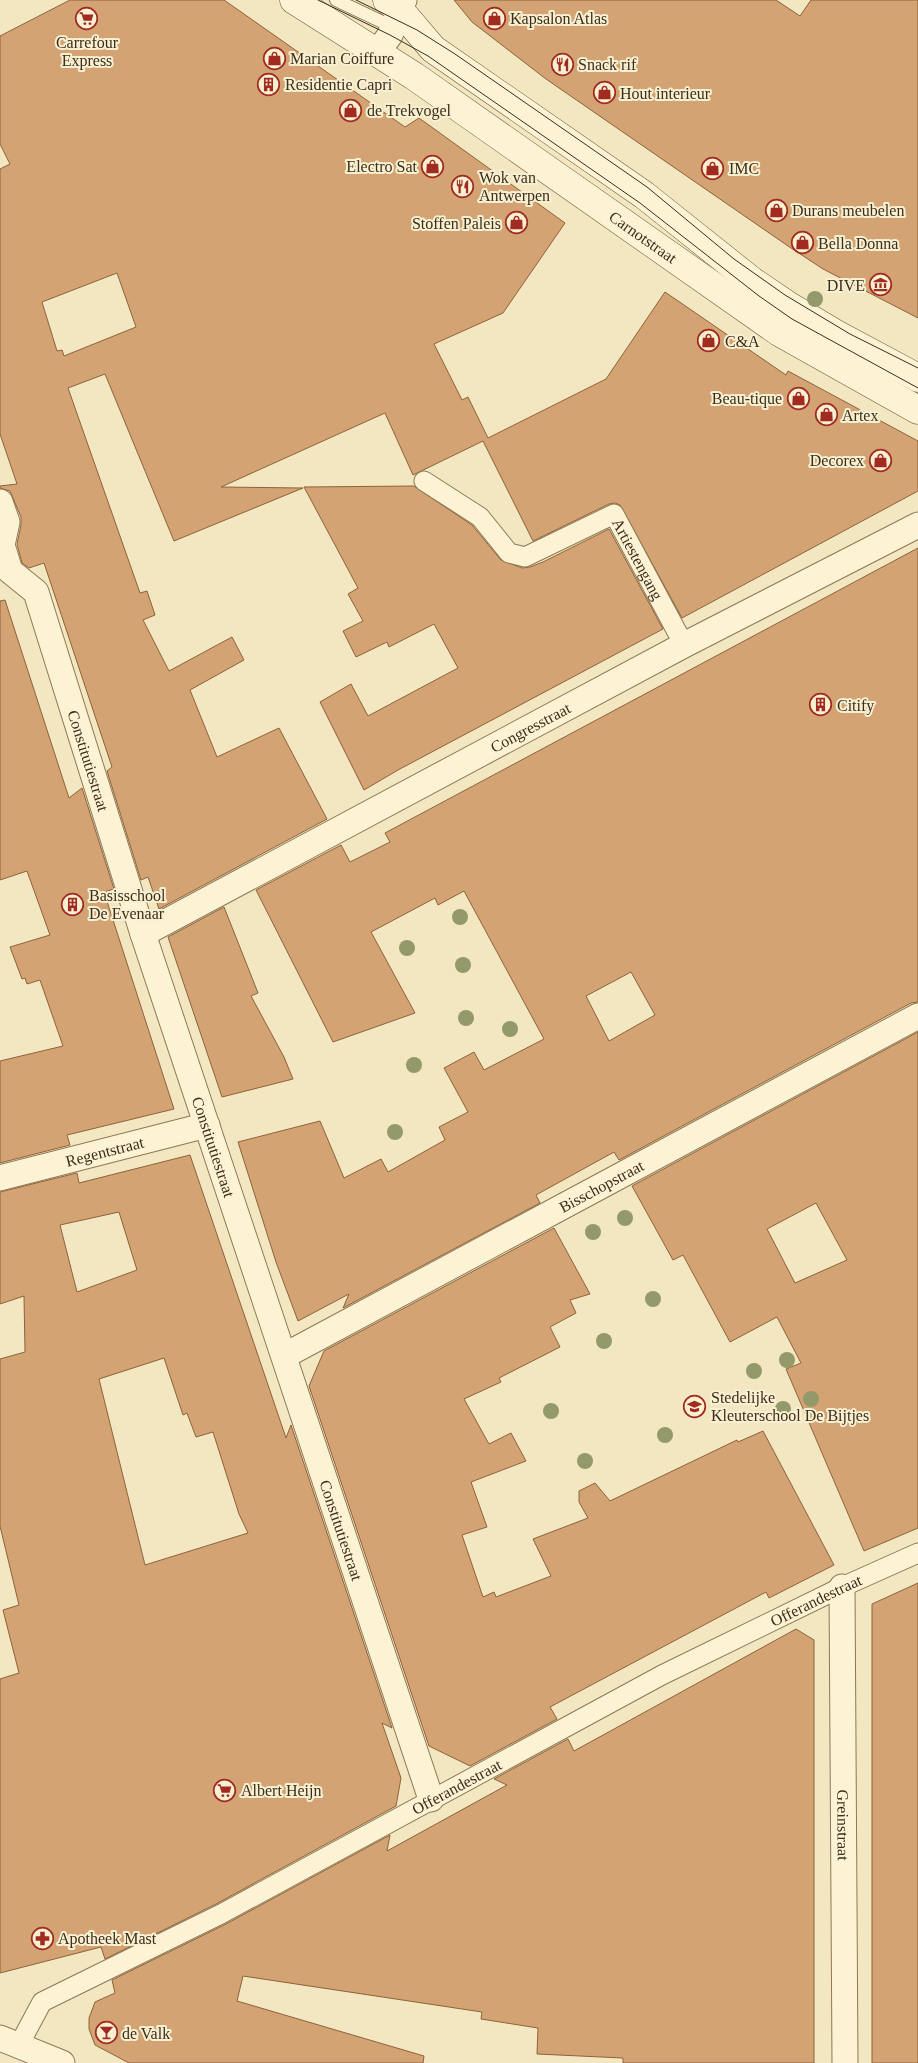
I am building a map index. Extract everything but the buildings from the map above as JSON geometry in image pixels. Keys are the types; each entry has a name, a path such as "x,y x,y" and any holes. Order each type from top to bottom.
{"main road":[{"name":"Carnotstraat","path":"294,0 414,76 779,332 918,410"},
{"name":"Carnotstraat","path":"396,9 433,49 644,195 752,281 789,306 918,378"}],"street":[{"path":"378,53 396,9"},
{"name":"Artiestengang","path":"424,481 480,517 509,553 525,557 614,514 684,645"},
{"name":"Constitutiestraat","path":"0,502 7,522 2,545 7,562 10,571 36,592 143,934 431,1799"},
{"name":"Congresstraat","path":"143,934 684,645 918,524"},
{"name":"Bisschopstraat","path":"284,1356 918,1016"},
{"name":"Regentstraat","path":"0,1178 207,1125"},
{"name":"Offerandestraat","path":"9,2042 42,2002 221,1914 662,1674 918,1552"},
{"name":"Greinstraat","path":"842,1587 845,2063"},
{"path":"9,2042 62,2063"}],"lane":[{"path":"336,0 396,9"}],"tram line":[{"path":"318,0 428,56 640,203 759,296 792,319 918,388"},
{"path":"356,0 417,30 455,54 647,187 734,259 785,295 850,334 918,368"}],"place":[{"name":"Carrefour Express","path":"87,18"},
{"name":"Kapsalon Atlas","path":"494,18"},
{"name":"Marian Coiffure","path":"274,58"},
{"name":"Snack rif","path":"562,64"},
{"name":"Residentie Capri","path":"269,84"},
{"name":"Hout interieur","path":"604,93"},
{"name":"de Trekvogel","path":"351,110"},
{"name":"Electro Sat","path":"433,166"},
{"name":"IMC","path":"713,168"},
{"name":"Wok van Antwerpen","path":"463,186"},
{"name":"Durans meubelen","path":"776,210"},
{"name":"Stoffen Paleis","path":"517,223"},
{"name":"Bella Donna","path":"802,243"},
{"name":"DIVE","path":"881,285"},
{"name":"C&A","path":"709,341"},
{"name":"Beau-tique","path":"798,398"},
{"name":"Artex","path":"826,415"},
{"name":"Decorex","path":"880,460"},
{"name":"Citify","path":"821,705"},
{"name":"Basisschool De Evenaar","path":"73,904"},
{"name":"Stedelijke Kleuterschool De Bijtjes","path":"695,1406"},
{"name":"Albert Heijn","path":"225,1790"},
{"name":"Apotheek Mast","path":"42,1938"},
{"name":"de Valk","path":"106,2033"}]}
